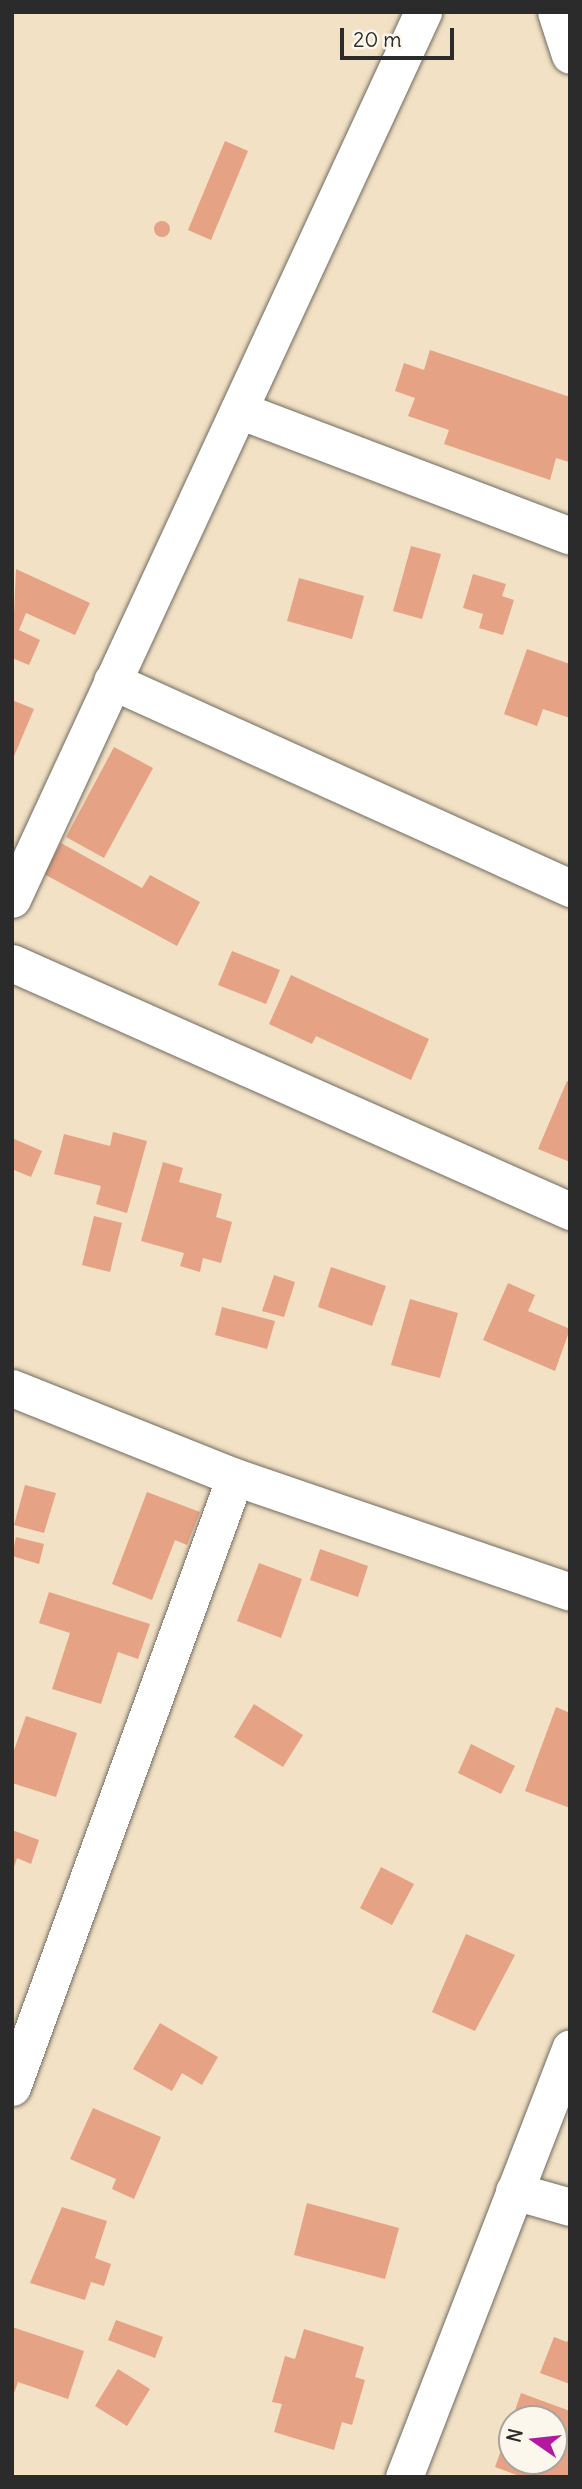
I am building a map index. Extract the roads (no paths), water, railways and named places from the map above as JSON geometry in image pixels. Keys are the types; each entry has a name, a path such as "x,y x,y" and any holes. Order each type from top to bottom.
{"street":[{"path":"12,899 424,12"},
{"path":"556,12 570,55"},
{"path":"239,410 570,536"},
{"path":"112,681 570,888"},
{"path":"12,962 570,1211"},
{"path":"12,1388 235,1477 570,1592"},
{"path":"12,2087 235,1477"},
{"path":"404,2477 570,2048"},
{"path":"514,2191 570,2207"}]}
